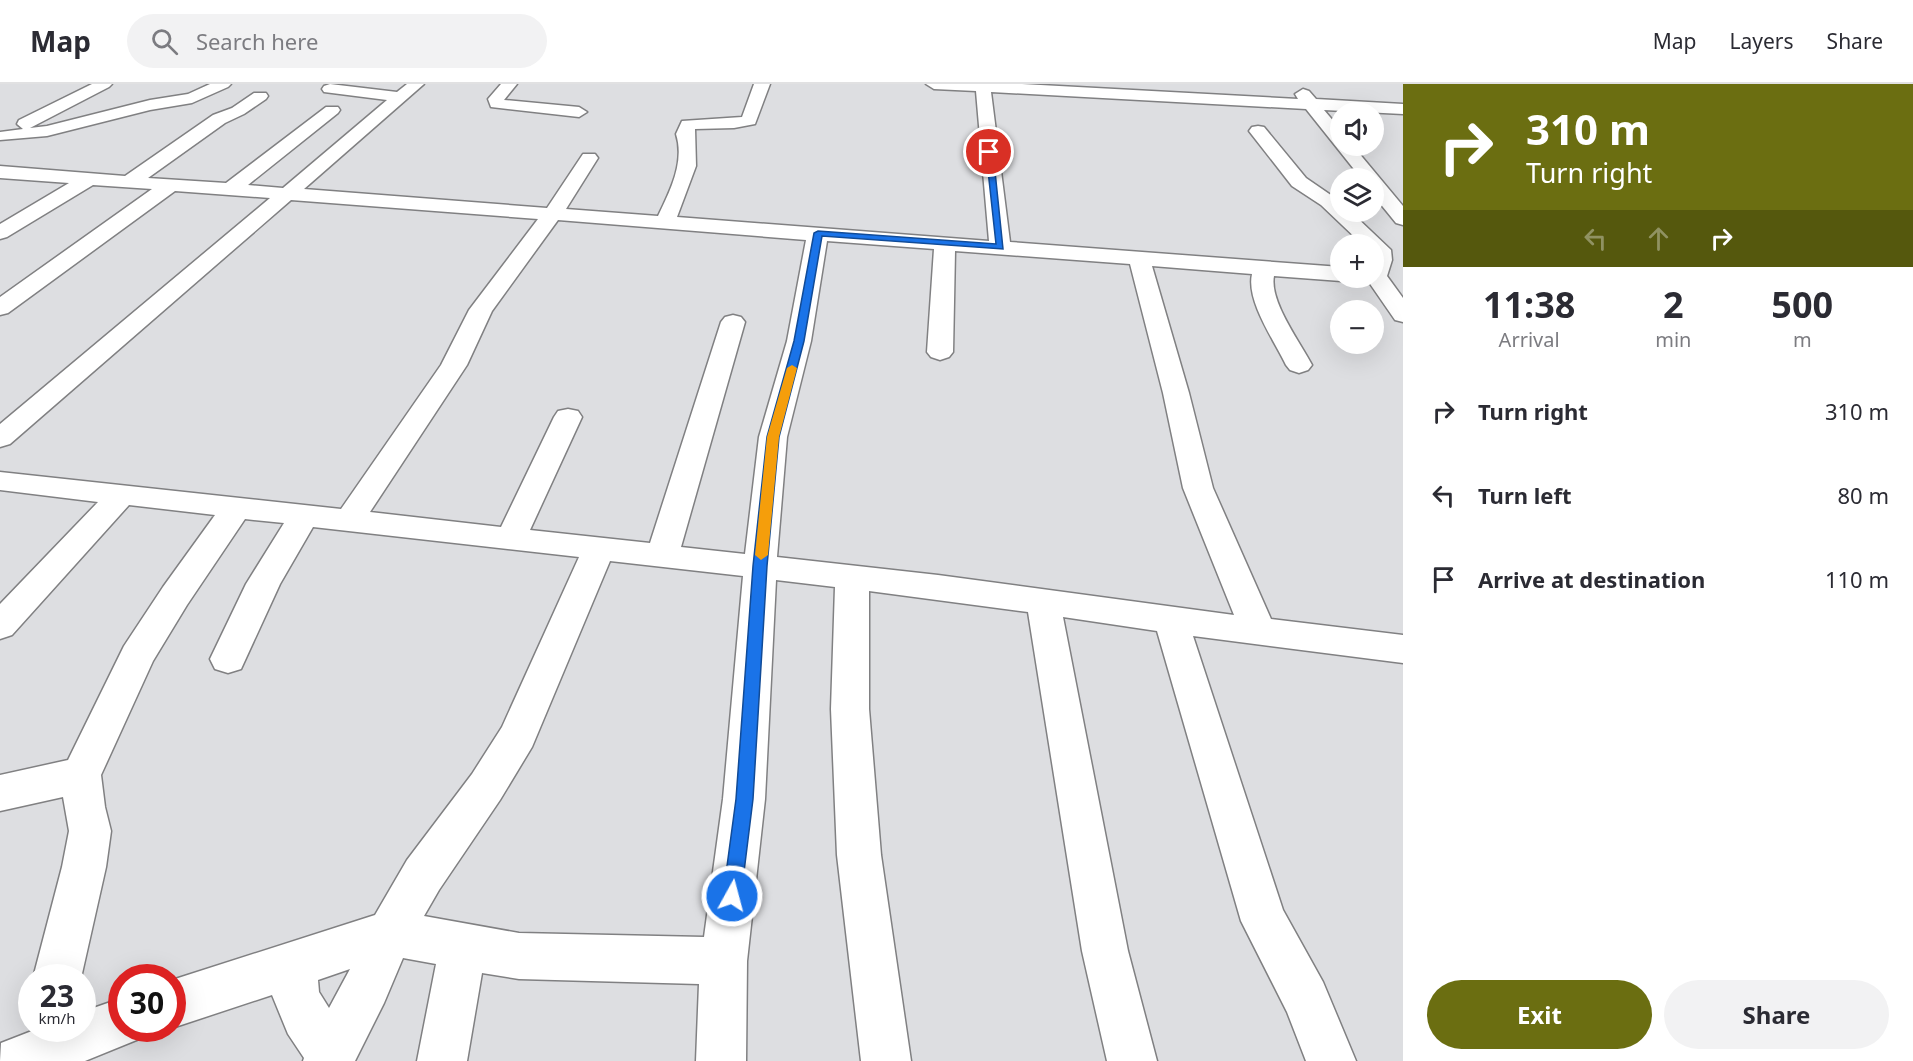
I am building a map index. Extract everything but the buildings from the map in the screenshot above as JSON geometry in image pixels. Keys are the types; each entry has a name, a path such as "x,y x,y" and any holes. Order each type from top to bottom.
{"street":[{"path":"1,135 104,84"},
{"path":"155,121 192,98 223,84"},
{"path":"509,84 496,99 497,104 579,112"},
{"path":"665,222 679,193 690,150 685,134 688,125 740,123 749,120 762,84"},
{"path":"934,84 1059,87 1312,105 1403,109"},
{"path":"1218,84 1231,99"},
{"path":"1296,84 1330,127"},
{"path":"987,86 1000,248"},
{"path":"330,89 408,91"},
{"path":"0,438 408,91"},
{"path":"129,182 219,119 237,111 260,96"},
{"path":"1,135 47,131 150,105 192,98"},
{"path":"230,190 332,110"},
{"path":"1258,131 1299,182 1328,201 1363,234"},
{"path":"1352,156 1363,168"},
{"path":"350,519 454,365 481,310 553,213 589,159"},
{"path":"0,172 1330,273"},
{"path":"0,233 88,178"},
{"path":"0,308 171,185"},
{"path":"1384,195 1403,219"},
{"path":"721,1061 724,961 744,799 760,566 773,437 801,332 818,233"},
{"path":"940,352 945,243"},
{"path":"1139,258 1176,393 1198,488 1258,630"},
{"path":"1265,268 1261,285 1265,300 1299,365"},
{"path":"1384,277 1403,278"},
{"path":"1384,288 1403,315"},
{"path":"662,557 680,488 713,391 733,321"},
{"path":"511,538 568,417"},
{"path":"0,481 852,577 1403,649"},
{"path":"0,626 122,495"},
{"path":"60,964 84,867 90,831 84,807 81,775 137,656 175,596 236,509"},
{"path":"228,659 263,584 304,516"},
{"path":"330,1057 367,987 390,933 423,875 486,788 518,736 598,550"},
{"path":"852,577 850,709 859,855 886,1061"},
{"path":"1043,602 1105,951 1132,1061"},
{"path":"1171,620 1246,872 1264,921 1306,999 1331,1061"},
{"path":"0,793 81,775"},
{"path":"186,1000 390,933 519,956 724,961"},
{"path":"442,1061 463,947"},
{"path":"293,966 295,993 305,1017 330,1057"},
{"path":"34,1048 108,1026"}],"slow traffic":[{"path":"761,555 773,437 792,368"}],"route":[{"path":"732,896 744,799 760,566 773,437 808,302 818,233 1000,248 989,152"}]}
